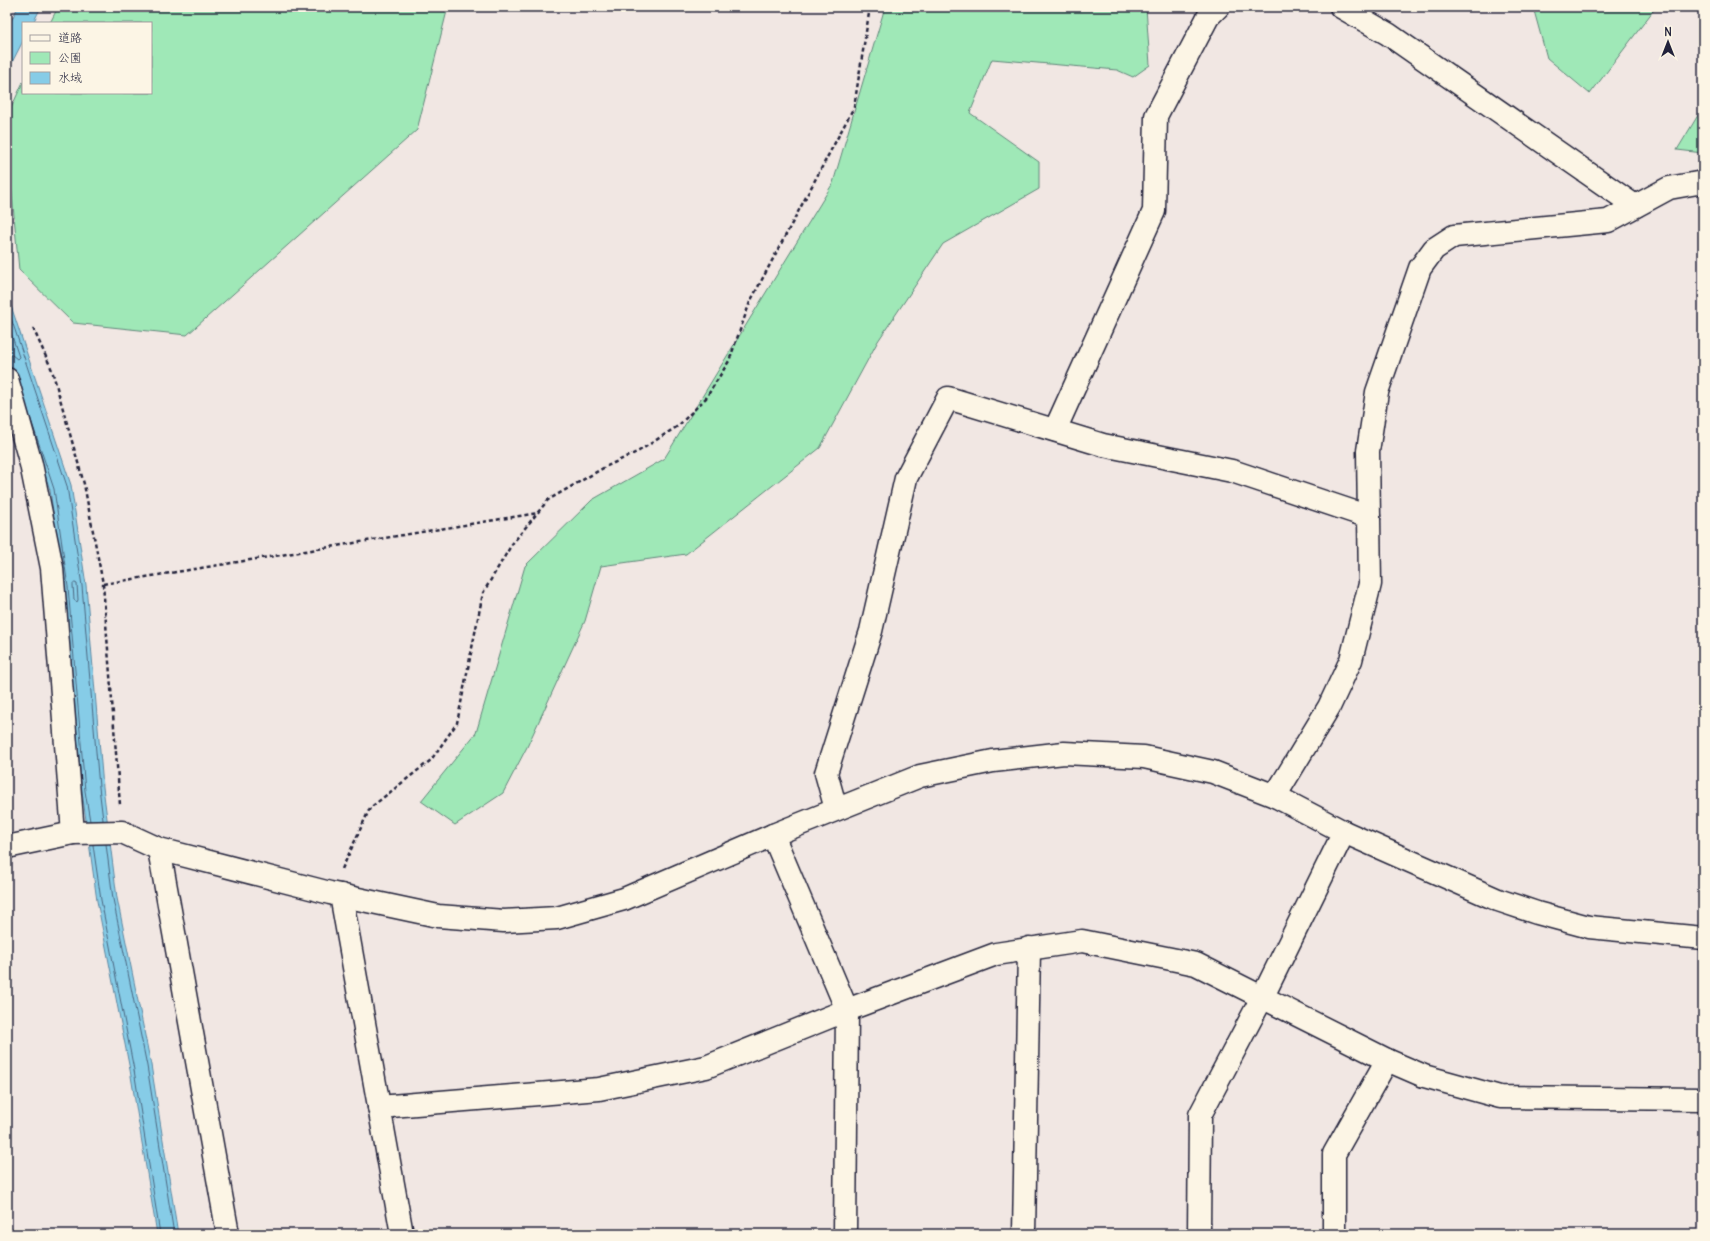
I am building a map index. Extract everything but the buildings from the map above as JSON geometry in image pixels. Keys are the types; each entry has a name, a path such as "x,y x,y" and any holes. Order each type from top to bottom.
{"street":[{"path":"1055,430 1154,211 1156,116 1208,17 1218,7"},
{"path":"1341,7 1388,34 1636,206"},
{"path":"1275,796 1329,707 1351,660 1370,584 1368,451 1377,392 1420,268 1434,248 1454,236 1608,221 1668,188 1703,182"},
{"path":"7,379 31,464 52,568 77,833"},
{"path":"836,809 826,773 871,631 906,478 948,398 1103,445 1232,471 1369,517"},
{"path":"7,847 77,833 118,832 159,850 336,894 438,916 504,922 557,918 624,899 773,835 920,776 993,761 1064,754 1144,757 1213,772 1275,796 1344,832 1498,900 1537,913 1589,927 1703,938"},
{"path":"1199,1234 1200,1115 1263,996 1344,832"},
{"path":"773,835 847,1010 845,1234"},
{"path":"159,850 228,1234"},
{"path":"336,894 379,1107 402,1234"},
{"path":"379,1107 599,1089 706,1067 847,1010 996,954 1082,941 1196,964 1263,996 1387,1060 1424,1076 1500,1097 1703,1099"},
{"path":"1024,1234 1029,948"},
{"path":"1334,1234 1334,1154 1387,1060"}],"path":[{"path":"336,894 370,808 431,760 457,723 483,593 512,544 548,500 605,467 639,451 678,426 706,398 729,361 750,302 854,108 870,7"},
{"path":"33,328 52,370 84,484 103,584 118,832"},
{"path":"103,584 538,512"}],"green space":[{"path":"58,7 448,7 417,130 187,335 73,323 19,270 7,141 7,117 22,84 22,94 152,94 152,22 50,22"},
{"path":"885,7 1146,7 1150,65 1133,77 1117,70 992,59 970,113 1039,162 1039,189 943,244 878,341 820,448 686,554 601,566 585,621 527,747 503,793 455,825 421,801 476,733 525,566 592,500 664,459 833,183"},
{"path":"1533,7 1656,7 1590,94 1547,58"},
{"path":"1703,107 1703,153 1677,150"}],"water":[{"path":"18,7 41,7 34,22 22,22 22,43 7,72 7,29"},
{"path":"7,294 71,485 86,585 103,787 117,898 151,1065 178,1234 157,1234 130,1070 97,901 82,791 64,588 50,490 7,358"}]}
